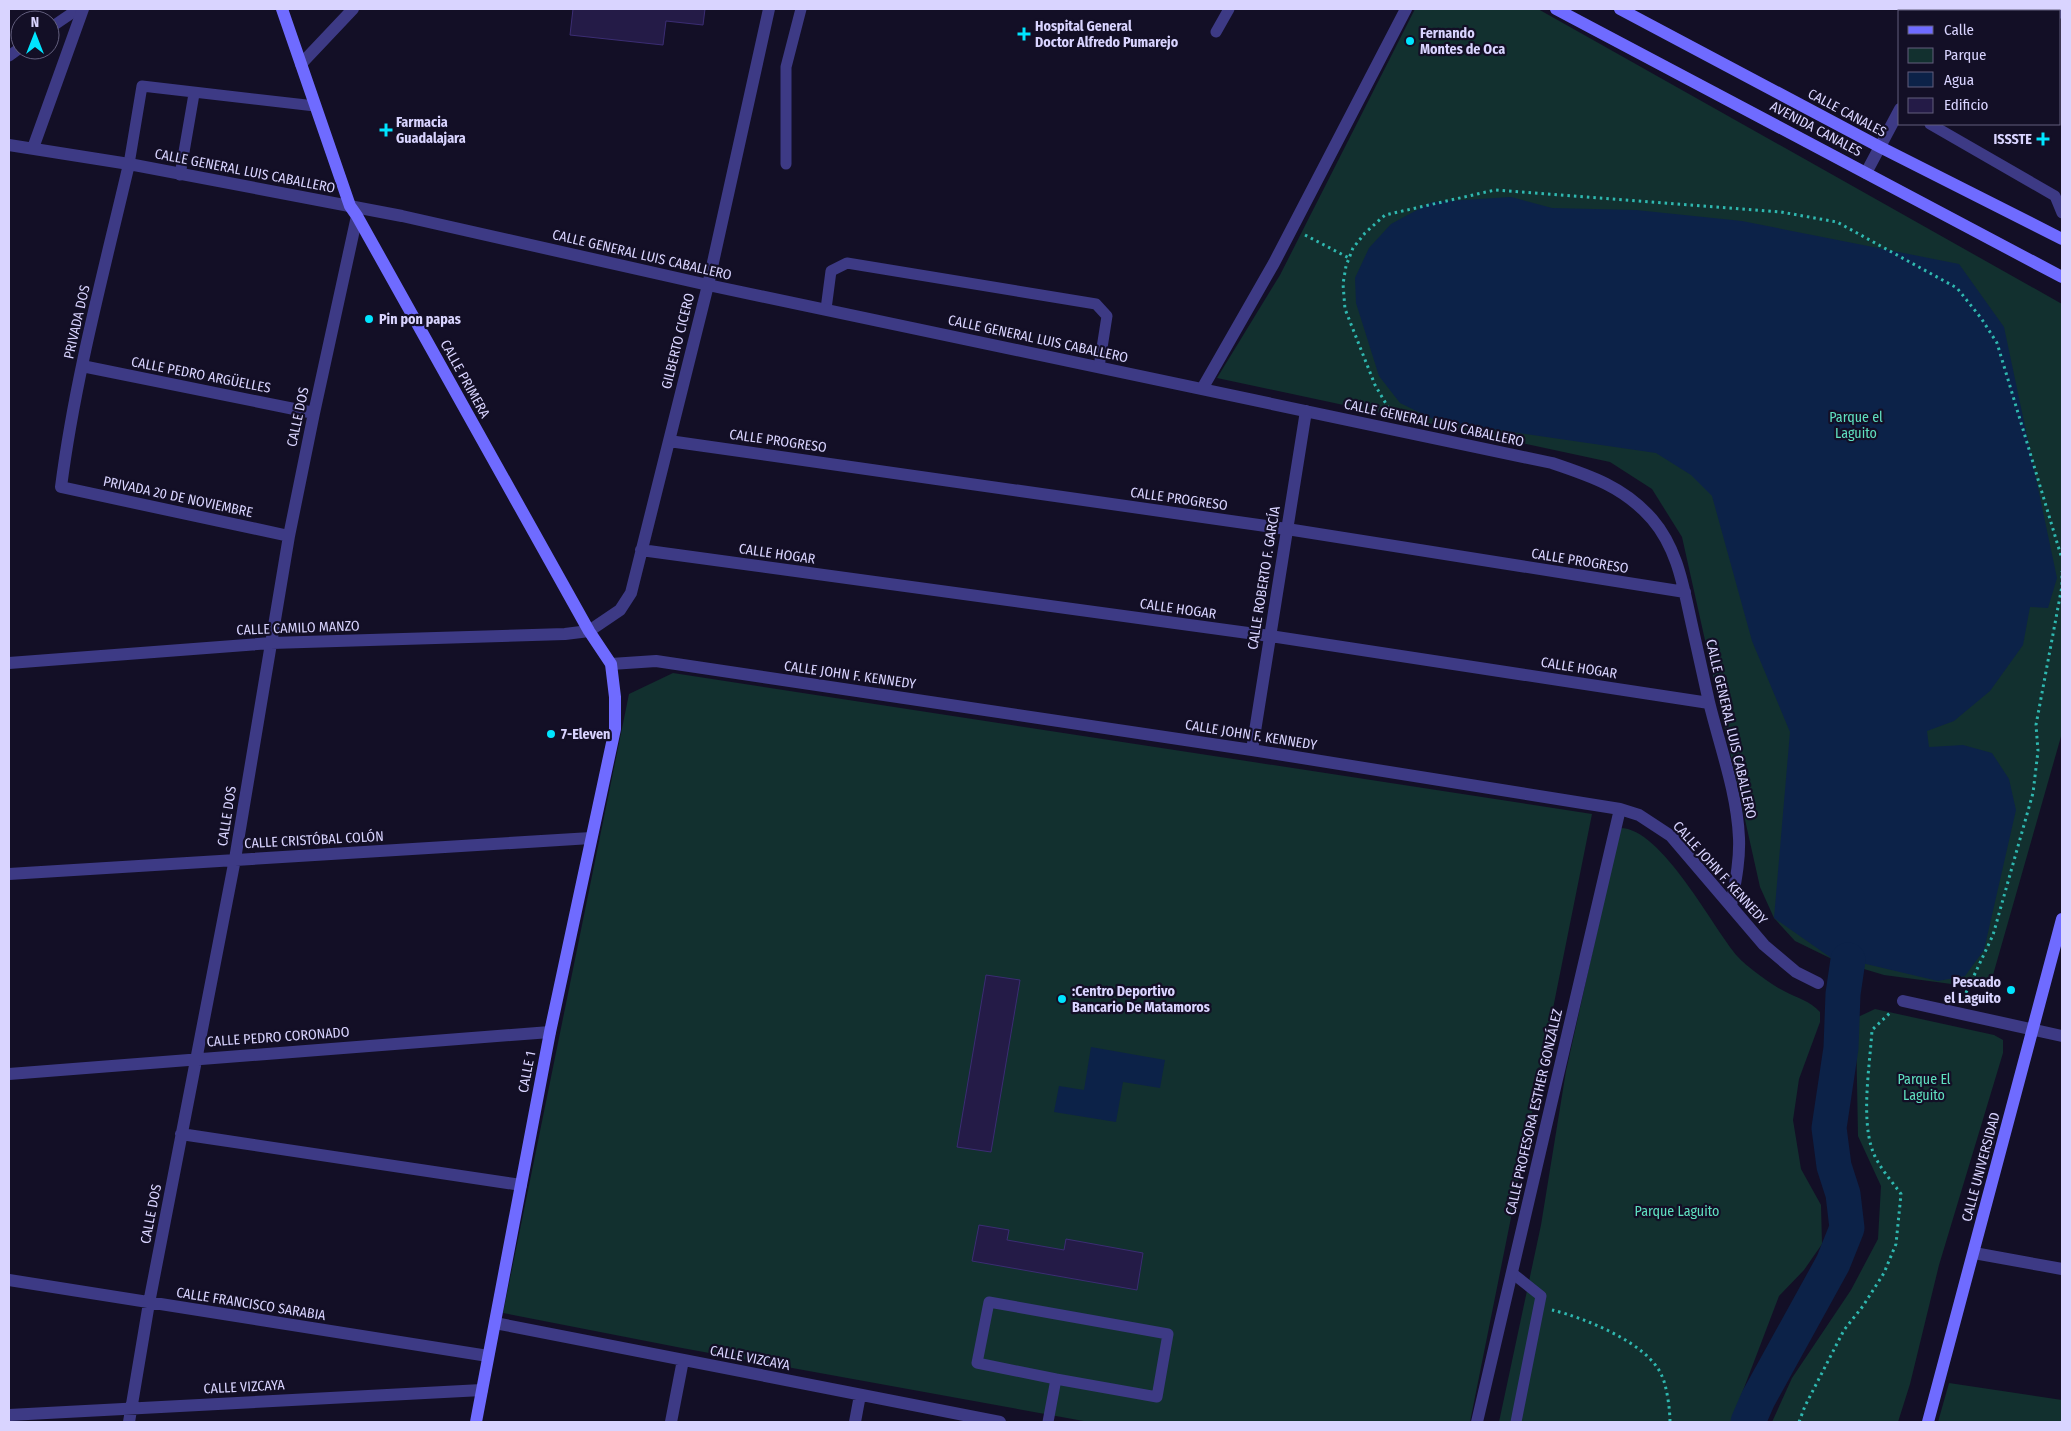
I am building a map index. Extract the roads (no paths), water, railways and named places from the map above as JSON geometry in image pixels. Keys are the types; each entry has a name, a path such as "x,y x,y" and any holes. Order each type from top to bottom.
{"street":[{"path":"33,148 83,9"},
{"name":"CALLE PRIMERA","path":"282,9 350,206 358,216 589,631 611,664 615,697 615,729"},
{"path":"301,64 353,9"},
{"name":"GILBERTO CICERO","path":"589,631 620,610 631,593 708,285 769,9"},
{"path":"1202,389 1292,228 1406,9"},
{"name":"AVENIDA CANALES","path":"1556,9 2062,277"},
{"name":"CALLE CANALES","path":"1620,9 1880,147 2062,239"},
{"path":"1866,173 1898,113"},
{"name":"CALLE GENERAL LUIS CABALLERO","path":"9,145 129,164 350,206 708,285 1552,462 1603,481 1628,496 1652,519 1668,540 1674,553 1736,808 1740,854 1731,906"},
{"name":"PRIVADA DOS","path":"60,487 82,366 129,164"},
{"name":"CALLE DOS","path":"129,1422 181,1134 235,859 289,536 358,216"},
{"name":"CALLE PEDRO ARGÜELLES","path":"82,366 314,413"},
{"name":"CALLE ROBERTO F. GARCÍA","path":"1252,750 1306,411"},
{"name":"CALLE PROGRESO","path":"668,441 1287,529 1685,592"},
{"name":"PRIVADA 20 DE NOVIEMBRE","path":"60,487 289,536"},
{"name":"CALLE HOGAR","path":"641,550 1270,636 1709,703"},
{"name":"CALLE CAMILO MANZO","path":"9,663 271,642 564,634 589,631"},
{"name":"CALLE JOHN F. KENNEDY","path":"611,664 656,661 1252,750 1620,809 1639,815 1671,836 1764,945 1796,972 1818,983"},
{"name":"CALLE 1","path":"476,1422 550,1032 615,729"},
{"name":"CALLE PROFESORA ESTHER GONZÁLEZ","path":"1477,1422 1620,809"},
{"name":"CALLE CRISTÓBAL COLÓN","path":"9,874 591,838"},
{"name":"CALLE UNIVERSIDAD","path":"1928,1422 2062,919"},
{"path":"1903,1001 2062,1036"},
{"name":"CALLE PEDRO CORONADO","path":"9,1074 550,1032"},
{"path":"181,1134 521,1185"},
{"path":"1974,1253 2062,1269"},
{"name":"CALLE FRANCISCO SARABIA","path":"9,1280 149,1304 488,1356"},
{"name":"CALLE VIZCAYA","path":"495,1323 1000,1422"},
{"path":"671,1422 683,1360"},
{"name":"CALLE VIZCAYA","path":"9,1415 482,1390"},
{"path":"855,1422 860,1395"}],"lane":[{"path":"60,21 78,9"},
{"path":"786,164 786,67 801,9"},
{"path":"1216,32 1229,9"},
{"path":"129,164 142,86 194,94 315,106"},
{"path":"180,175 194,94"},
{"path":"1932,125 2055,196 2062,213"},
{"path":"826,310 831,271 847,263 1096,304 1107,316 1098,367"},
{"path":"1512,1274 1541,1296 1516,1422"},
{"path":"989,1302 1168,1334 1157,1397 1056,1379 978,1363 989,1302"},
{"path":"1048,1422 1056,1379"}],"water":[{"name":"Parque el Laguito","path":"1511,197 1552,208 1636,210 1742,221 1959,264 2004,327 2057,578 2048,608 2030,607 2023,645 1990,691 1954,721 1927,731 1929,747 1963,745 1992,753 2009,779 2016,810 1984,950 1965,976 1938,981 1849,960 1834,960 1774,918 1790,732 1752,641 1712,496 1691,475 1656,453 1437,421 1400,403 1379,376 1356,303 1355,278 1369,248 1391,224 1432,202"},
{"path":"1091,1047 1165,1060 1160,1088 1123,1082 1116,1122 1054,1112 1059,1086 1084,1090"}],"waterway":[{"path":"1748,1422 1758,1399 1833,1263 1847,1228 1843,1194 1834,1166 1829,1128 1841,1048 1843,994 1848,960"}],"place":[{"name":"Hospital General Doctor Alfredo Pumarejo","path":"1024,34"},
{"name":"Fernando Montes de Oca","path":"1410,41"},
{"name":"Farmacia Guadalajara","path":"386,130"},
{"name":"ISSSTE","path":"2043,139"},
{"name":"Pin pon papas","path":"369,319"},
{"name":"7-Eleven","path":"551,734"},
{"name":"Pescado el Laguito","path":"2011,990"},
{"name":":Centro Deportivo Bancario De Matamoros","path":"1062,999"}],"park label":[{"name":"Parque El Laguito","path":"1924,1088"},
{"name":"Parque Laguito","path":"1677,1211"}]}
